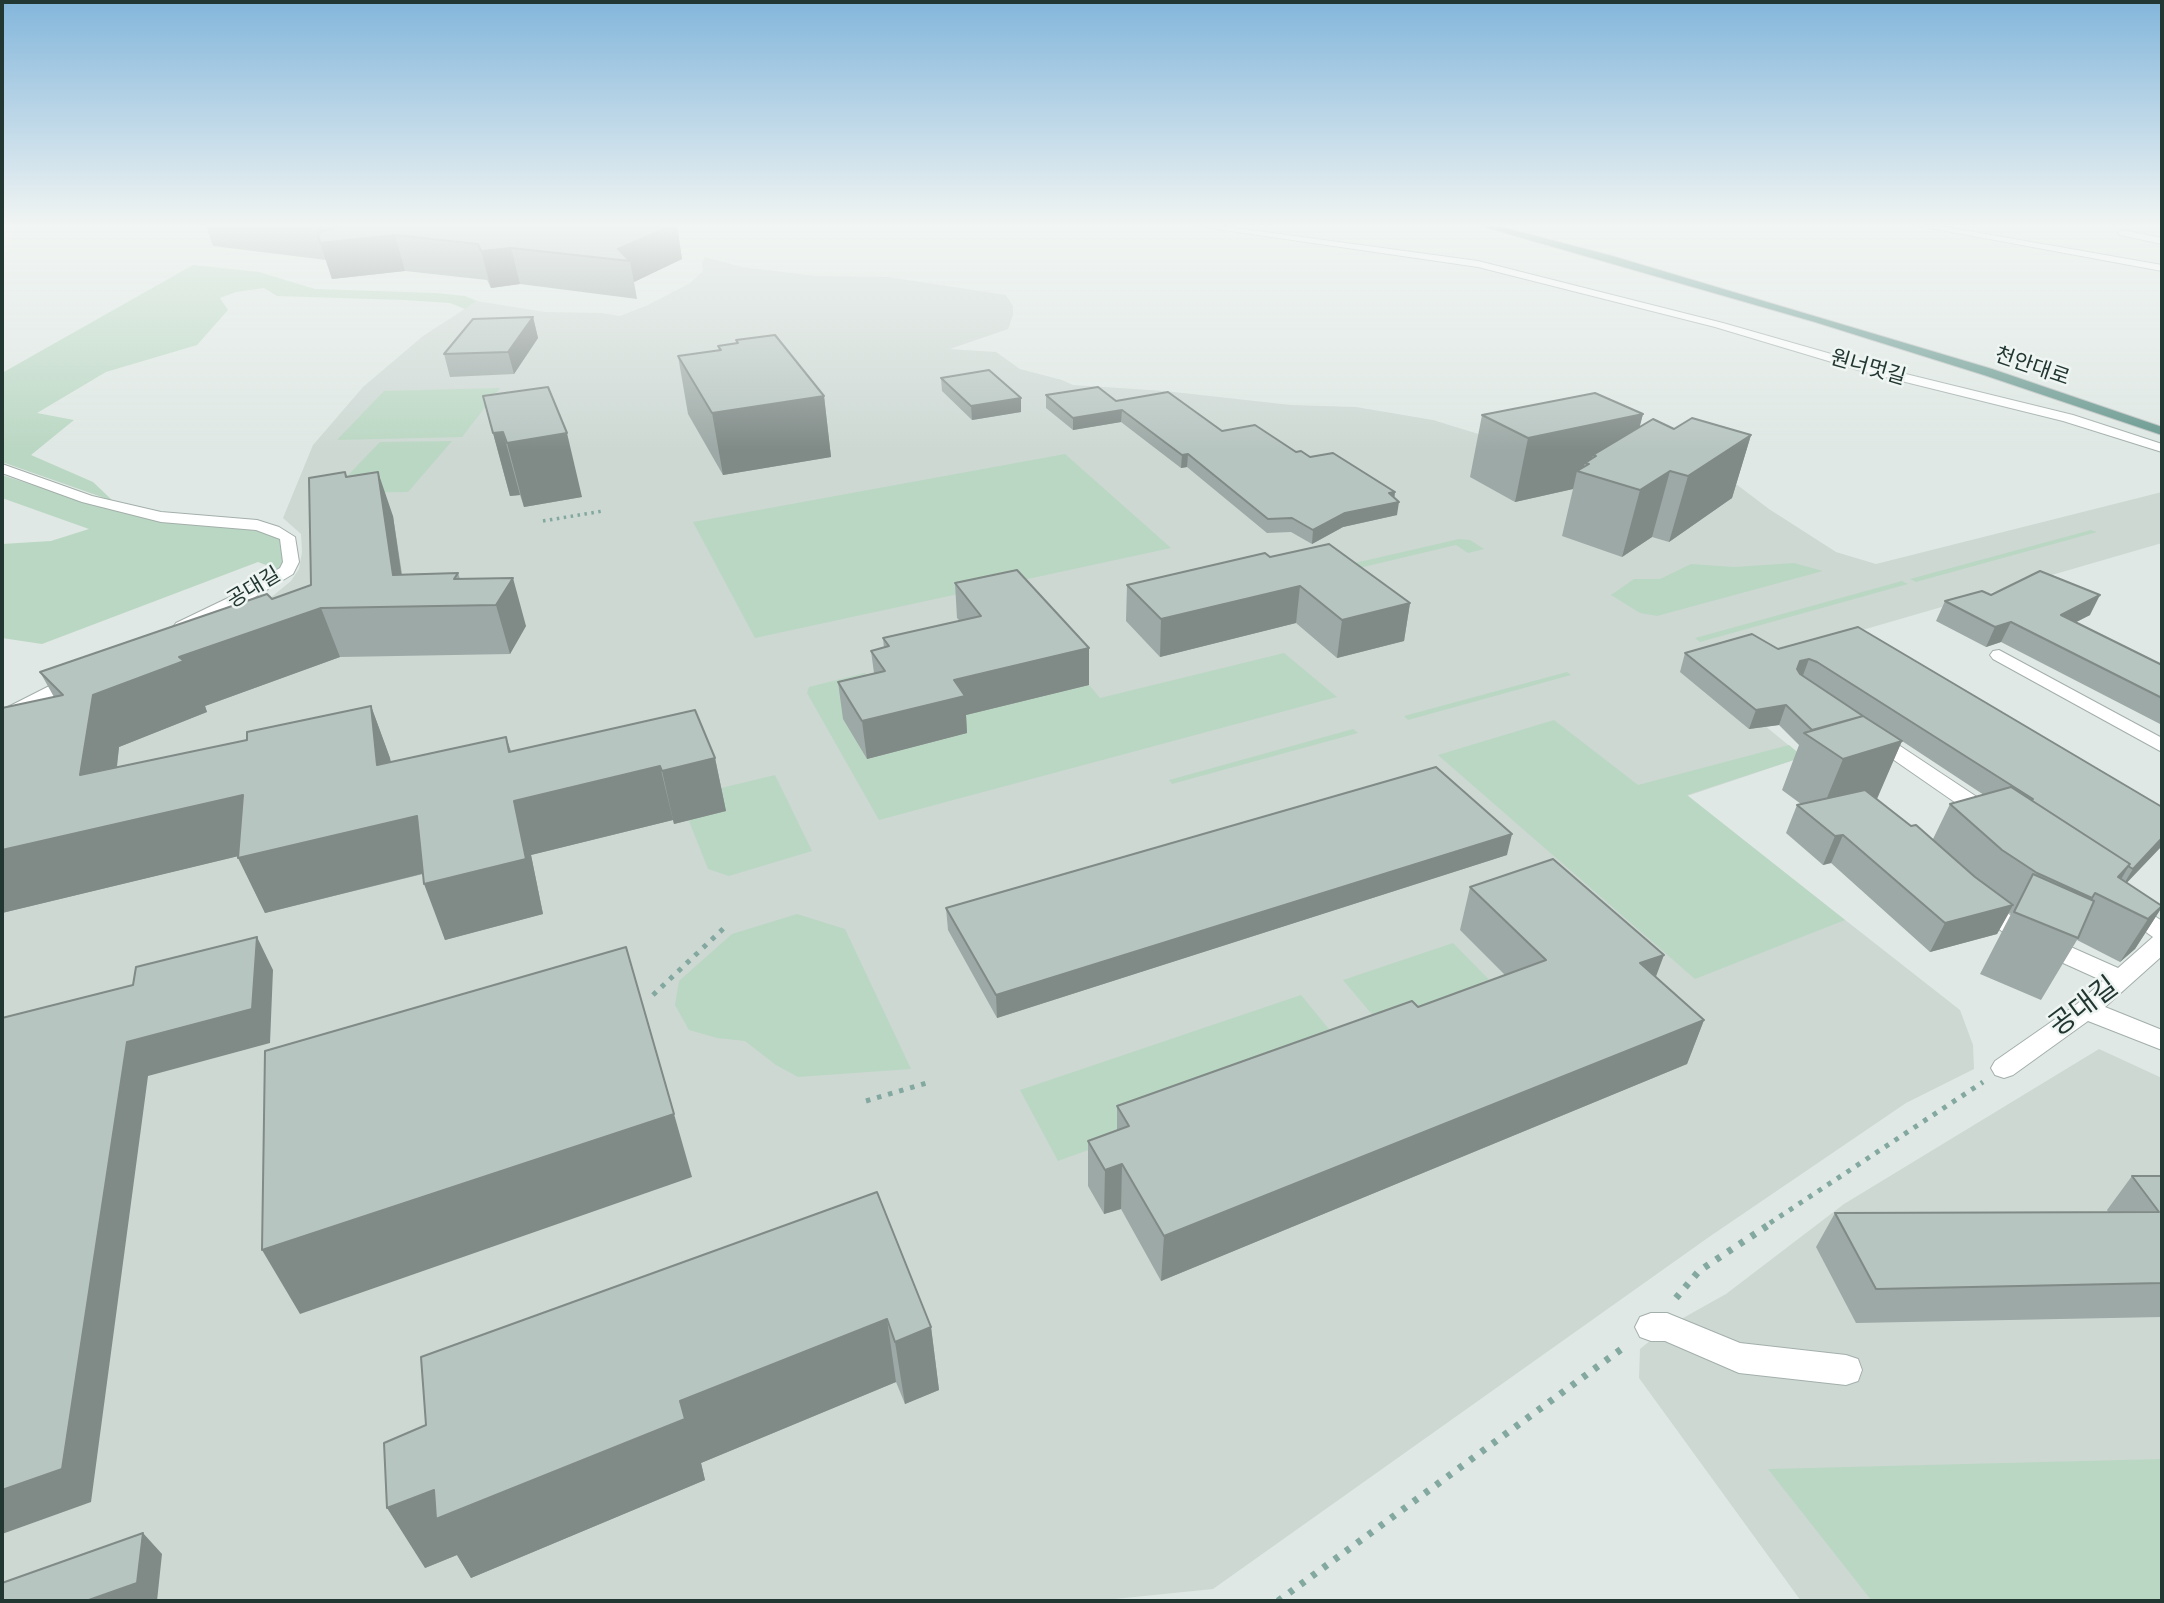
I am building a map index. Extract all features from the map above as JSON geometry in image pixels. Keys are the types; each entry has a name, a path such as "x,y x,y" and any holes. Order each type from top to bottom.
{"main road":[{"name":"천안대로","path":"1754,301 1988,372 2162,431"},
{"name":"천안대로","path":"1781,301 1938,347 2162,419"}],"street":[{"name":"원너멋길","path":"1622,301 1732,329 1894,376 2068,418 2162,449"},
{"name":"공대길","path":"2,468 87,499 161,517 257,525 288,537 291,562 287,571 245,596 162,637"},
{"path":"1998,655 2162,746"},
{"path":"2,717 90,672"},
{"path":"1857,726 2004,825"},
{"path":"1961,890 2029,938 2121,979"},
{"path":"2106,894 2162,932"},
{"name":"공대길","path":"2004,1068 2047,1035 2086,1010 2162,943"},
{"path":"2086,1010 2162,1040"},
{"path":"1651,1327 1667,1327 1740,1358 1846,1370"}],"path":[{"path":"543,521 603,510"},
{"path":"653,995 724,928"},
{"path":"866,1101 930,1082"}],"shaded area":[{"path":"477,301 545,312 620,316 656,301 1010,301 1013,315 1008,329 950,349 996,352 1020,369 1073,385 1165,391 1291,405 1356,407 1433,420 1498,440 1726,471 1736,484 1769,509 1836,552 1876,564 2162,492 2162,543 1704,676 1803,757 1687,796 1960,1010 1973,1045 1974,1069 1906,1103 1709,1237 1213,1589 1095,1601 2,1601 2,727 269,599 291,581 299,569 301,534 283,518 313,445 363,387 423,336"},
{"path":"2099,1049 2162,1078 2162,1601 1801,1601 1639,1378 1640,1349 1667,1327 1726,1294 1844,1204"}],"green space":[{"path":"130,301 222,301 228,310 197,345 106,372 37,413 74,420 31,455 93,482 113,501 2,462 2,373"},
{"path":"416,301 477,301 465,309 450,303"},
{"path":"500,388 462,437 337,440 384,391"},
{"path":"452,441 408,492 331,493 380,442"},
{"path":"1065,454 1171,548 755,638 693,522"},
{"path":"2,475 94,505 270,533 279,536 284,543 285,562 282,571 258,562 42,644 2,638 2,544 51,541 89,529 2,498"},
{"path":"2091,530 2097,532 1916,582 1910,579"},
{"path":"1459,539 1470,540 1484,549 1468,553 1456,545 1355,569 1333,568"},
{"path":"1794,563 1823,571 1657,616 1640,613 1611,595 1634,579 1660,579 1691,564 1734,567"},
{"path":"1902,581 1908,584 1700,642 1695,638"},
{"path":"1284,653 1337,697 879,820 807,693 809,687 865,673 875,687 956,717 1089,685 1100,698"},
{"path":"1567,672 1571,675 1408,720 1404,716"},
{"path":"1554,720 1638,785 1789,745 1803,757 1687,795 1845,920 1695,979 1438,755"},
{"path":"1353,729 1358,733 1172,784 1169,780"},
{"path":"775,775 812,851 729,876 708,869 689,821 717,789"},
{"path":"797,914 845,929 911,1069 798,1077 776,1065 745,1041 717,1038 689,1030 675,1005 679,981 732,934"},
{"path":"1453,943 1506,997 1393,1039 1343,980"},
{"path":"1301,995 1350,1055 1058,1161 1020,1090"},
{"path":"2162,1459 2162,1601 1872,1601 1768,1469"}],"building":[{"path":"533,317 508,352 444,354 473,319"},
{"path":"775,335 824,396 712,413 678,356 721,350 718,346 738,343 736,340"},
{"path":"989,370 1021,398 971,406 941,378"},
{"path":"548,387 567,433 507,443 503,432 493,433 483,396"},
{"path":"1098,387 1116,401 1168,392 1222,431 1255,425 1296,452 1301,451 1310,457 1333,453 1395,492 1389,493 1399,502 1345,513 1313,530 1292,518 1268,519 1188,454 1182,455 1122,410 1073,418 1046,395"},
{"path":"1595,393 1643,414 1528,438 1482,415"},
{"path":"1692,418 1751,435 1688,476 1670,471 1640,490 1577,471 1589,464 1585,463 1596,456 1593,455 1653,419 1674,429"},
{"path":"345,472 346,477 378,472 393,575 458,573 454,579 513,578 496,605 321,608 179,657 184,661 93,695 80,775 247,740 247,732 371,706 377,765 506,737 509,752 695,710 715,758 662,771 660,766 514,801 526,859 424,884 417,816 238,858 243,795 2,850 2,708 63,695 40,672 267,594 272,599 311,585 309,478"},
{"path":"1329,544 1410,603 1342,620 1300,586 1161,619 1127,585 1265,553 1270,557"},
{"path":"1017,570 1089,648 954,680 965,696 862,721 838,682 885,671 871,651 889,646 883,638 981,616 955,583"},
{"path":"2040,571 2100,595 2061,615 2162,665 2162,698 2011,622 1995,627 1945,601 1982,591 1991,595"},
{"path":"1858,627 2162,807 2162,838 2133,869 2128,866 2130,864 2031,800 2033,799 1817,662 1809,659 1800,661 1797,669 1800,674 1863,716 1812,730 1786,705 1756,710 1685,653 1752,634 1778,649"},
{"path":"1863,716 1902,741 1843,759 1804,733"},
{"path":"1436,767 1512,834 996,995 946,908"},
{"path":"2011,787 2130,864 2118,877 2162,906 2148,919 2095,893 2092,898 2037,873 2002,850 1950,804"},
{"path":"1865,790 1911,826 1916,825 1975,877 2013,905 1945,923 1843,835 1835,836 1797,805"},
{"path":"1553,859 1664,955 1640,963 1704,1020 1164,1236 1122,1164 1105,1170 1088,1141 1129,1126 1117,1106 1412,1001 1418,1007 1546,960 1470,887"},
{"path":"2033,874 2094,901 2078,938 2014,912"},
{"path":"257,937 252,1009 127,1042 62,1469 2,1490 2,1018 133,985 136,967"},
{"path":"626,947 674,1114 262,1250 265,1051"},
{"path":"2132,1176 2162,1176 2162,1283 1876,1289 1835,1213 2159,1212"},
{"path":"877,1192 931,1327 895,1342 887,1319 680,1401 685,1419 436,1519 434,1490 387,1508 384,1443 426,1425 421,1357"},
{"path":"143,1533 137,1583 86,1601 2,1601 2,1583"}]}
